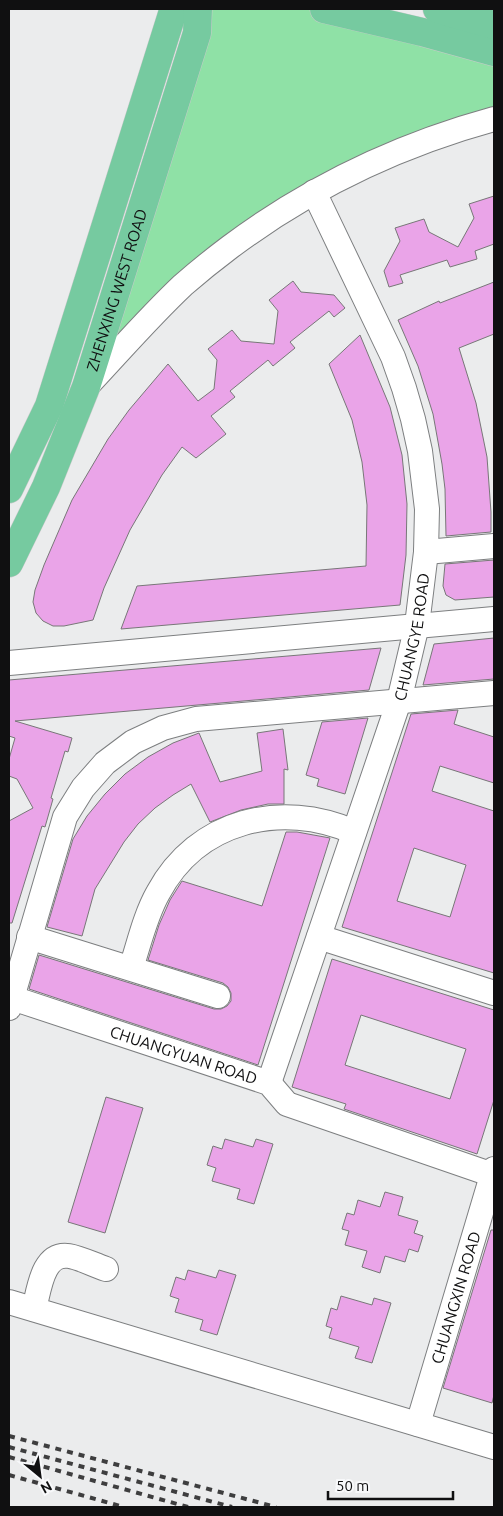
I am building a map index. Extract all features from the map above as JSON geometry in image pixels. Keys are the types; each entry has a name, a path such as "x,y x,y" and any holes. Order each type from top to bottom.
{"main road":[{"name":"ZHENXING WEST ROAD","path":"10,485 49,406 174,9"},
{"name":"ZHENXING WEST ROAD","path":"9,563 46,487 86,386 197,32 198,9"},
{"path":"324,9 422,32 494,52"},
{"path":"437,9 494,25"}],"street":[{"path":"86,386 184,285 246,235 314,192 348,174 402,150 494,119"},
{"name":"CHUANGYE ROAD","path":"269,1083 399,701 417,626 426,552 424,475 414,419 393,357 314,192"},
{"path":"426,552 494,546"},
{"path":"9,663 494,619"},
{"path":"10,1001 65,817 83,788 105,763 133,742 163,728 196,719 494,693"},
{"path":"131,968 157,894 179,863 192,850 208,839 239,824 274,817 308,818 340,825 354,832"},
{"path":"29,936 218,996"},
{"path":"318,937 494,993"},
{"name":"CHUANGYUAN ROAD","path":"10,1001 269,1083 287,1104 493,1172"},
{"name":"CHUANGXIN ROAD","path":"418,1424 493,1172"},
{"path":"34,1309 46,1268 54,1259 69,1256 106,1269"},
{"path":"9,1302 494,1447"}],"green space":[{"path":"200,9 313,9 494,56 494,119 280,213 86,387"}],"building":[{"path":"494,196 494,244 475,251 477,259 450,267 447,260 400,275 403,283 389,287 384,271 400,241 395,228 424,219 429,232 458,247 474,218 469,204"},
{"path":"293,281 301,292 334,295 345,308 334,317 329,311 290,342 295,348 273,366 268,360 230,391 235,397 211,416 226,434 196,458 182,447 162,475 130,530 104,588 93,620 64,626 53,626 43,621 36,613 33,602 35,590 44,565 72,500 108,439 129,410 168,364 198,401 214,389 217,360 208,349 232,330 241,341 274,344 278,311 269,300"},
{"path":"494,282 494,334 459,348 476,403 487,457 491,532 446,536 445,489 433,414 418,366 398,320 439,301 440,303"},
{"path":"360,335 390,407 402,455 407,504 406,555 400,605 121,629 137,586 366,566 367,505 362,462 352,420 329,364"},
{"path":"494,560 494,597 455,600 446,595 443,586 445,564"},
{"path":"494,638 494,679 423,685 434,644"},
{"path":"381,648 369,690 15,721 72,738 68,752 65,751 51,798 53,799 45,827 42,826 12,923 9,923 9,821 33,808 17,779 9,776 9,759 15,738 9,736 9,680"},
{"path":"458,710 454,724 494,737 494,783 440,766 432,791 494,811 494,973 342,927 411,714","holes":["414,848 466,865 450,917 397,901"]},
{"path":"368,718 345,794 317,786 319,779 306,775 322,722"},
{"path":"283,729 288,770 284,769 284,804 268,804 241,810 210,822 191,784 155,808 138,824 124,842 95,889 82,936 47,927 73,839 87,816 125,774 148,757 173,743 199,733 220,782 262,771 257,733"},
{"path":"286,832 330,838 258,1065 29,989 39,955 214,1009 221,1009 227,1006 231,1001 231,993 223,983 148,960 159,925 170,900 182,881 262,906"},
{"path":"332,959 494,1010 494,1100 477,1154 344,1109 346,1104 292,1087","holes":["361,1015 466,1049 450,1099 345,1065"]},
{"path":"106,1097 143,1108 105,1233 68,1222"},
{"path":"225,1139 253,1147 256,1139 273,1144 254,1204 237,1199 240,1189 212,1181 216,1168 207,1165 213,1146 222,1149"},
{"path":"385,1192 403,1197 398,1215 418,1221 414,1233 423,1236 418,1252 409,1249 405,1262 385,1256 380,1273 362,1267 367,1251 345,1245 349,1231 342,1229 347,1213 354,1215 358,1200 380,1207"},
{"path":"491,1230 494,1230 494,1395 492,1403 443,1388"},
{"path":"188,1270 216,1278 219,1270 236,1275 217,1335 200,1330 203,1320 175,1312 179,1299 170,1296 176,1277 185,1280"},
{"path":"341,1296 372,1305 374,1298 391,1303 372,1363 355,1358 359,1347 329,1338 332,1328 326,1326 331,1308 337,1310"}],"railway":[{"path":"9,1436 276,1507"},
{"path":"9,1447 232,1507"},
{"path":"9,1457 188,1507"},
{"path":"9,1475 124,1507"}]}
